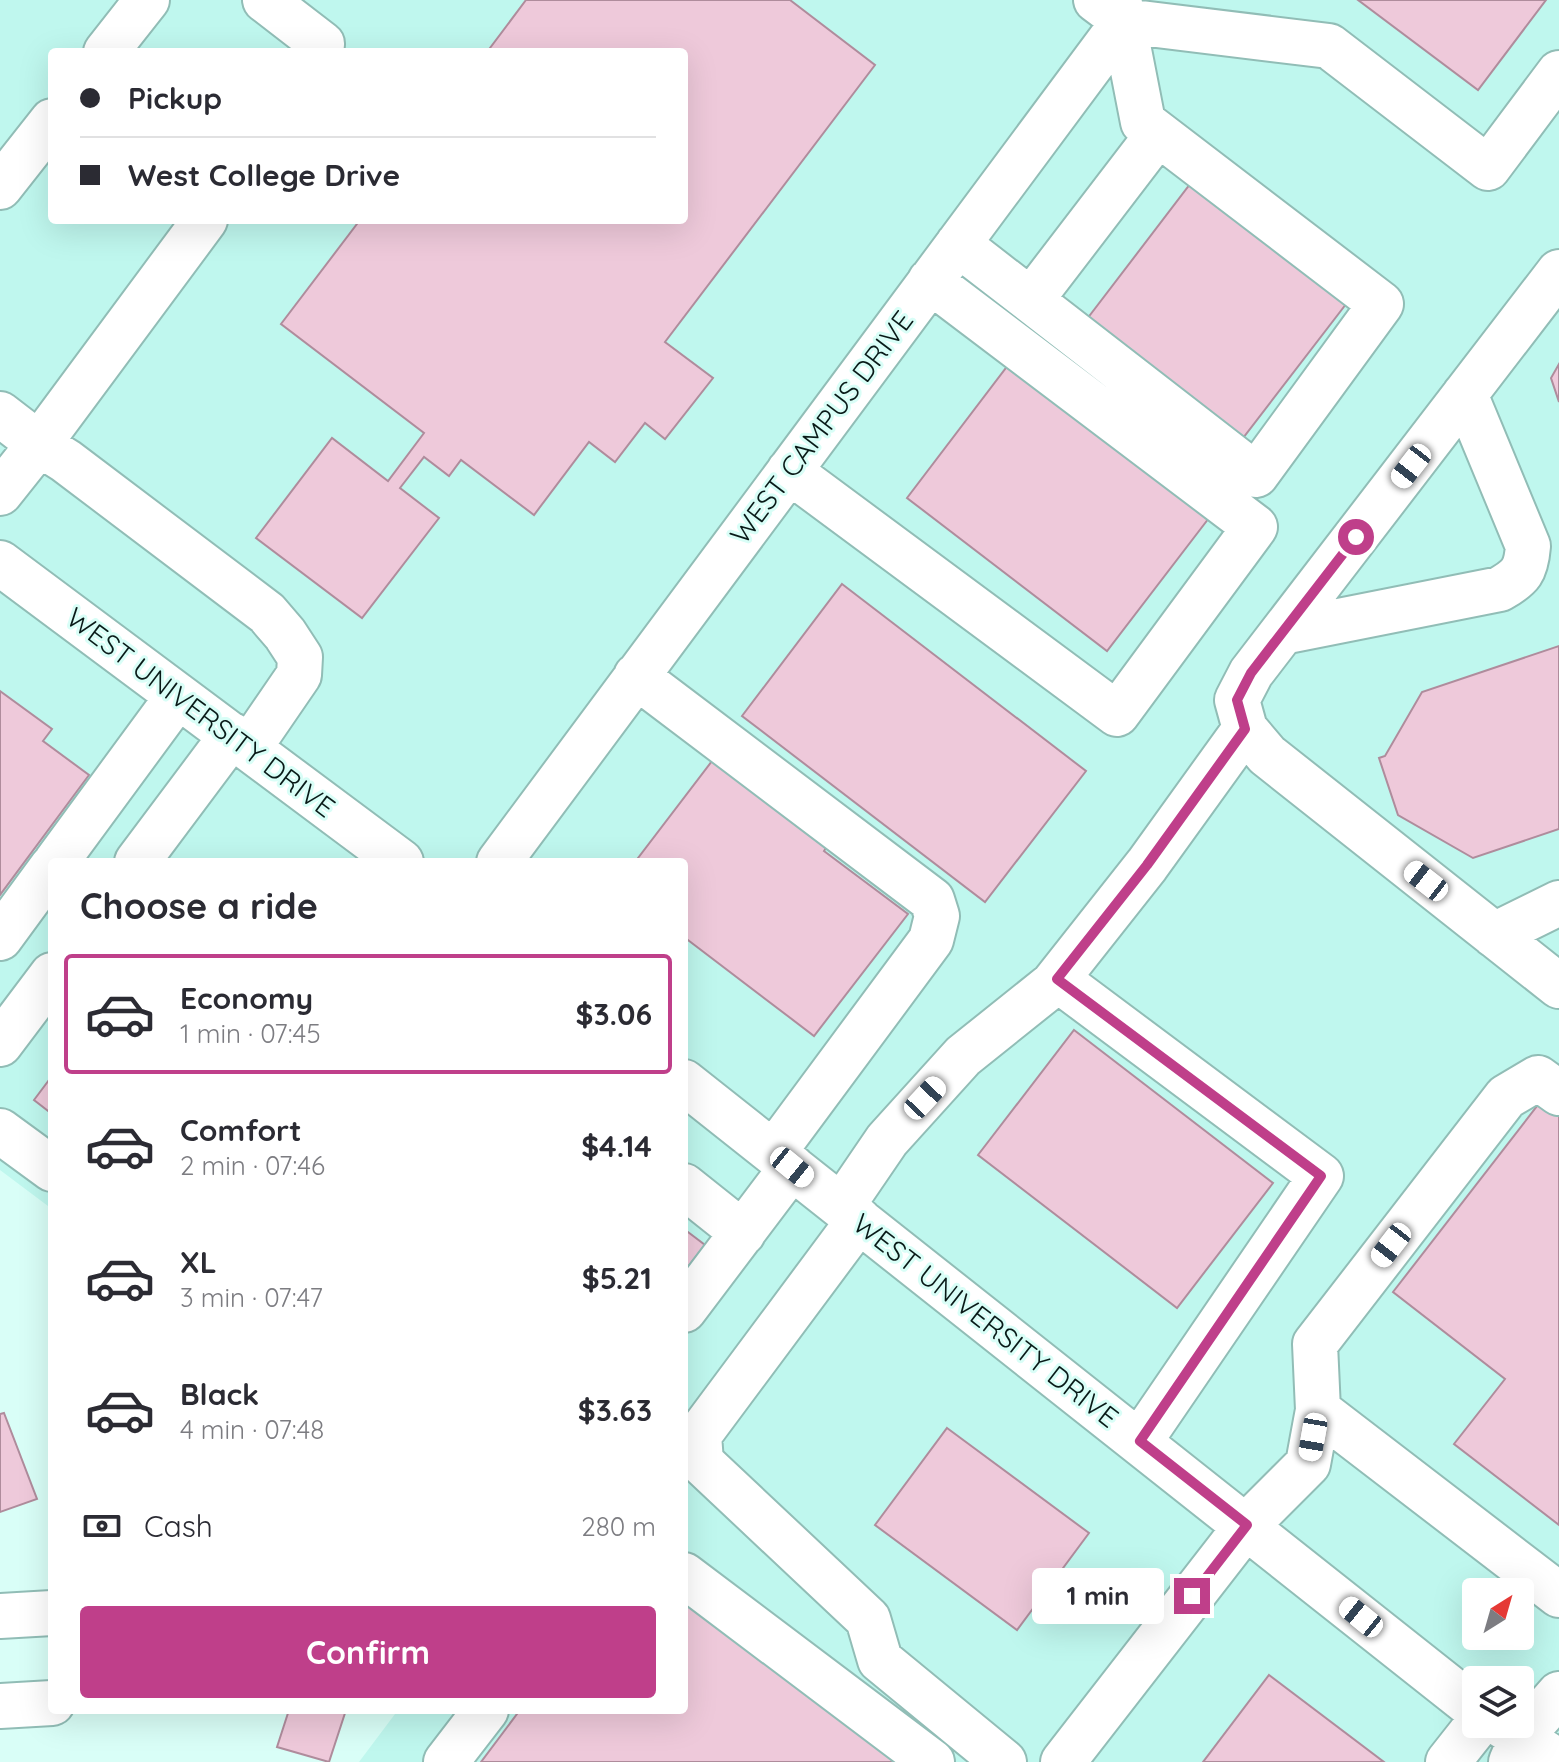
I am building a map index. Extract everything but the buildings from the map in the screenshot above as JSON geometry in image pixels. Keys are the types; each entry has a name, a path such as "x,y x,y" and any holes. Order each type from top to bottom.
{"street":[{"path":"109,48 147,0"},
{"path":"265,0 322,44 322,48"},
{"path":"958,244 1256,475 1381,304 1143,122 1113,7 1329,46 1488,168 1559,73"},
{"name":"WEST CAMPUS DRIVE","path":"502,858 958,244 1113,7"},
{"path":"0,187 48,126"},
{"path":"1031,300 1158,134"},
{"path":"0,493 202,224"},
{"path":"1559,272 1251,673 1237,700 1245,729 1267,755 1559,986"},
{"path":"789,471 1117,714 1255,527 930,281"},
{"path":"1283,632 1500,589 1518,578 1526,562 1528,546 1465,394"},
{"path":"0,414 267,613 300,657 299,675 140,858"},
{"name":"WEST UNIVERSITY DRIVE","path":"0,563 396,858"},
{"path":"636,676 932,900 937,916 931,940 783,1160 743,1233 688,1305"},
{"path":"59,858 178,696"},
{"path":"1004,1762 880,1660 868,1619 701,1462 699,1435 850,1213 887,1140 963,1056 1057,979 1147,865 1245,729"},
{"path":"0,938 48,872"},
{"path":"1494,935 1559,903"},
{"path":"1057,979 1321,1176 1140,1441"},
{"path":"0,1044 48,980"},
{"path":"1063,1762 1247,1525 1308,1464 1318,1410 1315,1344 1506,1097 1538,1078 1559,1093"},
{"name":"WEST UNIVERSITY DRIVE","path":"688,1085 1462,1698"},
{"path":"0,1131 48,1166"},
{"path":"688,1189 743,1233"},
{"path":"1318,1410 1559,1595"},
{"path":"688,1578 923,1756"},
{"path":"0,1616 48,1613"},
{"path":"1559,1694 1511,1741 1559,1762"},
{"path":"0,1706 48,1703"},
{"path":"446,1762 483,1714"},
{"path":"1448,1762 1467,1738"}],"shaded area":[{"path":"0,0 1559,0 1559,1762 359,1762 395,1714 688,1714 688,858 48,858 48,1206 0,1170"}],"route":[{"path":"1192,1596 1247,1525 1140,1441 1321,1176 1057,979 1147,865 1245,729 1237,700 1251,673 1356,537"}]}
